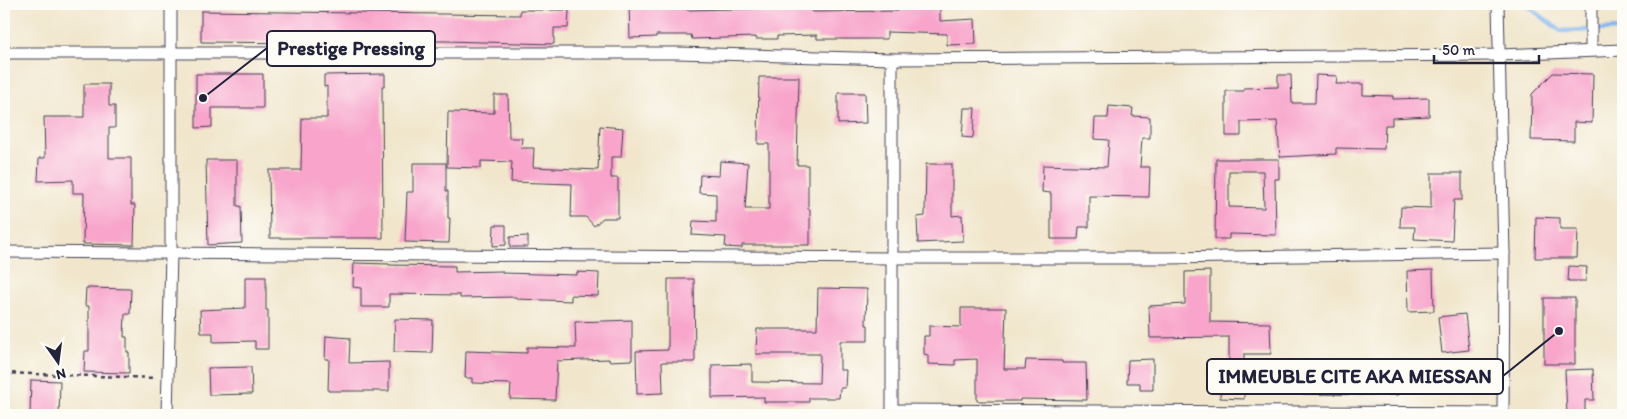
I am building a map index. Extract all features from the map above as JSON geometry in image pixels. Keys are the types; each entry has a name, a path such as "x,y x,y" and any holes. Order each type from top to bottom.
{"street":[{"path":"167,415 171,253 171,4"},
{"path":"892,58 892,413 1503,414 1504,253 1498,4"},
{"path":"1591,4 1591,50"},
{"path":"4,53 677,53 892,58 1500,55 1623,50"},
{"path":"4,252 892,258 1167,258 1504,253"}],"path":[{"path":"4,373 167,378"}],"building":[{"path":"629,4 687,4 687,10 782,8 782,4 812,4 812,12 898,11 899,5 920,6 920,4 940,4 940,21 975,19 976,44 947,45 947,34 887,32 887,39 817,39 817,35 777,36 777,39 756,39 756,37 692,39 691,35 656,35 656,37 630,38"},
{"path":"520,10 569,10 568,28 554,28 554,44 446,41 423,41 423,44 201,42 201,11 520,15"},
{"path":"1553,73 1593,74 1592,123 1574,122 1574,141 1531,140 1532,94"},
{"path":"196,74 263,74 263,108 212,108 212,127 196,128"},
{"path":"385,74 385,86 382,86 383,238 270,238 269,170 301,170 302,118 327,118 327,86 324,87 324,75"},
{"path":"1278,75 1291,75 1292,103 1315,103 1316,75 1337,76 1336,84 1363,84 1363,95 1393,96 1393,99 1429,98 1429,116 1392,118 1392,125 1385,125 1384,149 1336,148 1336,154 1280,157 1277,121 1241,122 1241,136 1226,136 1226,91 1244,91 1244,88 1278,87"},
{"path":"759,77 799,77 797,165 808,165 810,245 742,245 742,248 725,247 726,237 692,235 693,221 716,222 716,194 699,193 700,175 719,176 720,161 748,163 745,209 769,209 769,144 758,144"},
{"path":"84,84 109,84 109,106 115,106 115,128 109,128 109,158 131,158 131,205 135,205 134,245 83,244 84,193 73,193 73,180 38,181 39,158 45,158 44,117 84,117"},
{"path":"838,93 865,93 866,123 838,124"},
{"path":"494,95 508,95 509,138 522,138 521,148 534,148 533,167 598,170 600,126 623,128 621,157 611,157 611,178 618,178 618,218 603,218 594,226 586,217 571,217 572,184 511,182 512,162 481,161 481,168 447,167 448,112 494,113"},
{"path":"1109,106 1133,108 1132,116 1150,117 1150,138 1142,138 1140,167 1150,167 1149,197 1089,196 1089,227 1079,227 1078,239 1051,239 1051,193 1042,192 1043,165 1107,167 1109,140 1094,139 1095,118 1108,118"},
{"path":"964,108 975,108 973,138 962,137"},
{"path":"1216,159 1279,159 1279,179 1275,179 1276,235 1229,234 1229,239 1215,239","holes":["1229,171 1263,171 1264,208 1229,207"]},
{"path":"206,160 237,160 237,206 241,206 242,243 208,245"},
{"path":"413,163 446,163 446,191 448,191 448,218 450,218 449,243 405,242 407,192 413,192"},
{"path":"926,164 952,164 952,216 962,215 963,241 918,243 917,217 925,216"},
{"path":"1431,173 1462,173 1462,200 1454,200 1452,241 1414,239 1415,227 1400,227 1401,207 1431,208"},
{"path":"1536,217 1560,218 1560,229 1578,229 1577,258 1535,258"},
{"path":"494,225 506,225 506,245 493,246"},
{"path":"528,236 528,247 510,247 510,237"},
{"path":"354,263 455,266 455,272 502,271 502,273 577,275 577,272 599,273 598,296 571,295 571,301 516,299 516,297 460,298 460,295 389,294 389,307 361,307 361,288 353,287"},
{"path":"1569,266 1587,267 1586,281 1568,281"},
{"path":"1433,270 1434,311 1408,312 1407,271"},
{"path":"1210,271 1210,322 1270,323 1271,354 1244,354 1244,399 1220,398 1221,377 1229,377 1229,337 1150,338 1149,306 1185,304 1185,272"},
{"path":"245,277 266,277 268,349 255,349 255,341 213,342 213,333 201,333 200,310 245,308"},
{"path":"668,279 694,279 695,362 662,362 663,393 637,394 636,351 668,350"},
{"path":"86,288 131,289 130,314 125,314 124,337 127,337 129,373 84,372 85,351 89,351 89,306 85,306"},
{"path":"818,288 867,289 866,325 868,325 868,341 840,341 840,370 846,370 845,388 840,388 839,398 809,398 809,402 764,402 764,397 712,398 712,365 752,364 752,382 819,383 820,354 756,354 757,329 817,329"},
{"path":"1544,298 1575,298 1575,364 1544,364"},
{"path":"961,308 1006,308 1004,369 1025,369 1026,360 1086,363 1087,400 1020,399 1020,401 977,401 977,359 955,360 955,365 928,364 928,355 924,354 924,336 929,336 929,326 961,327"},
{"path":"1465,314 1469,350 1442,353 1438,317"},
{"path":"395,319 433,320 432,353 394,352"},
{"path":"632,320 632,360 557,361 555,400 510,399 511,384 472,383 472,378 465,378 466,351 527,353 527,347 576,348 575,322"},
{"path":"326,336 350,338 349,363 389,362 389,391 328,391 329,359 325,359"},
{"path":"1153,359 1153,390 1140,390 1140,383 1127,383 1128,360"},
{"path":"1289,363 1321,364 1321,372 1347,373 1347,364 1364,364 1364,374 1399,374 1399,395 1289,394"},
{"path":"251,367 252,394 209,395 208,368"},
{"path":"1593,369 1594,400 1585,400 1585,415 1567,415 1565,370"},
{"path":"31,380 60,381 59,415 30,415"}],"waterway":[{"path":"1525,4 1561,31 1623,29"}],"place":[{"name":"Prestige Pressing","path":"203,98"},
{"name":"IMMEUBLE CITE AKA MIESSAN","path":"1559,331"}]}
